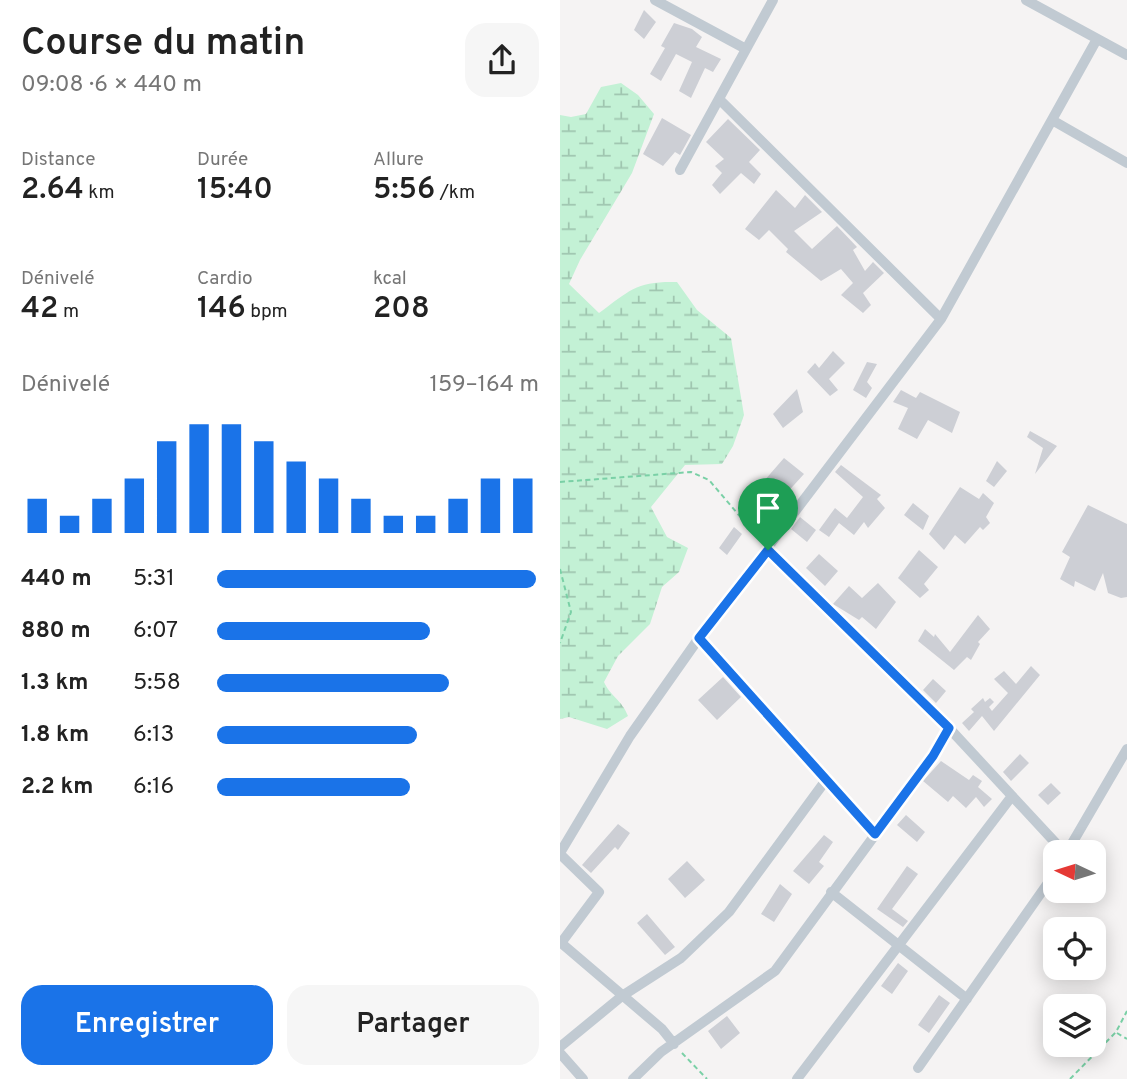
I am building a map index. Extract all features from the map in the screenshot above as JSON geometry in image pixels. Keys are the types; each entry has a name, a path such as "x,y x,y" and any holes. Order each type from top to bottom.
{"street":[{"path":"655,0 746,49"},
{"path":"680,170 773,0"},
{"path":"1026,0 1127,55"},
{"path":"674,1044 662,1029 561,942 599,892 560,854 630,736 699,638 941,318 1097,39"},
{"path":"719,99 941,318"},
{"path":"1052,120 1127,163"},
{"path":"768,550 949,728 1054,840"},
{"path":"699,638 875,834"},
{"path":"632,1079 661,1052 775,971 933,756 949,728"},
{"path":"1073,840 1127,749"},
{"path":"560,1047 622,996 681,958 729,912 826,780"},
{"path":"797,1079 1012,796"},
{"path":"918,1068 1043,890"},
{"path":"831,892 967,999"},
{"path":"560,1053 583,1079"}],"path":[{"path":"560,482 691,472 709,480 768,550"},
{"path":"560,569 571,612 560,643"},
{"path":"1070,1079 1116,1032 1127,1011"},
{"path":"1116,1032 1127,1039"},
{"path":"674,1044 707,1079"}],"green space":[{"path":"621,83 638,95 654,114 632,173 580,260 569,284 599,313 635,288 652,283 677,282 697,310 731,338 744,415 733,446 722,464 685,465 651,507 667,537 688,548 679,572 662,587 650,624 618,656 604,682 628,716 607,729 569,717 560,719 560,115 571,117 586,114 601,87"}],"building":[{"path":"644,10 656,22 644,39 634,30"},
{"path":"674,23 692,29 702,37 696,47 721,59 713,72 705,68 691,98 679,91 692,62 676,54 661,81 650,74 665,48 661,46"},
{"path":"662,118 691,135 680,155 675,152 663,166 643,154"},
{"path":"728,119 760,150 749,162 761,174 754,184 741,173 720,194 712,185 722,173 715,166 724,159 706,142"},
{"path":"776,190 795,208 805,195 822,212 794,231 812,249 837,226 857,247 853,250 865,271 873,262 884,273 863,293 871,305 863,313 841,295 853,283 841,269 821,281 786,252 788,249 769,230 759,240 745,229"},
{"path":"833,351 845,363 829,379 838,390 830,396 807,372 815,363 819,368"},
{"path":"867,362 877,364 867,382 872,388 866,398 853,390"},
{"path":"797,389 803,412 783,428 773,414"},
{"path":"901,390 916,398 920,392 960,412 952,433 928,420 917,439 898,429 908,408 893,402"},
{"path":"1030,431 1057,446 1035,474 1043,448 1027,437"},
{"path":"784,458 804,474 784,496 778,491 756,518 742,506"},
{"path":"997,461 1007,471 994,487 986,481"},
{"path":"841,465 881,495 877,499 885,508 868,528 864,522 854,535 839,523 829,537 819,530 835,508 847,518 863,497 835,472"},
{"path":"960,487 979,499 983,493 994,503 986,517 990,523 983,530 980,527 965,544 955,535 944,550 929,534"},
{"path":"913,503 929,516 923,530 904,515"},
{"path":"1088,505 1127,524 1127,597 1121,598 1108,593 1103,573 1095,591 1075,581 1074,587 1060,579 1070,557 1062,552"},
{"path":"800,517 816,530 807,542 791,529"},
{"path":"734,527 742,534 727,555 719,548"},
{"path":"919,550 938,567 924,584 929,590 920,598 898,578"},
{"path":"819,554 838,571 825,586 806,568"},
{"path":"878,583 896,602 876,629 862,617 859,620 833,604 849,586 862,598"},
{"path":"978,615 990,629 978,642 980,644 971,660 967,657 954,670 918,641 925,629 934,637 935,634 950,652"},
{"path":"1031,666 1040,675 994,731 982,716 969,731 962,723 974,712 971,709 983,698 985,702 990,698 994,702 989,707 992,711 1008,693 994,679 1004,671 1016,684"},
{"path":"723,677 741,697 717,720 698,700"},
{"path":"933,679 946,691 936,703 923,690"},
{"path":"1020,754 1029,763 1011,781 1003,772"},
{"path":"941,761 969,780 973,775 982,781 978,787 992,799 984,807 976,797 966,808 953,796 948,802 923,781"},
{"path":"1051,783 1061,793 1048,805 1038,795"},
{"path":"906,815 925,832 917,842 897,825"},
{"path":"618,824 630,833 618,850 615,847 591,873 582,865"},
{"path":"824,835 833,842 819,862 824,866 809,884 793,871"},
{"path":"687,861 705,880 685,898 668,879"},
{"path":"907,866 918,874 892,909 908,921 903,927 877,909"},
{"path":"780,884 792,894 774,922 761,914"},
{"path":"647,914 675,947 665,955 637,923"},
{"path":"898,963 908,971 892,994 881,986"},
{"path":"939,995 950,1003 929,1033 918,1025"},
{"path":"727,1016 740,1033 721,1049 708,1031"}],"route":[{"path":"768,550 949,728 933,756 875,834 699,638 768,550"}]}
